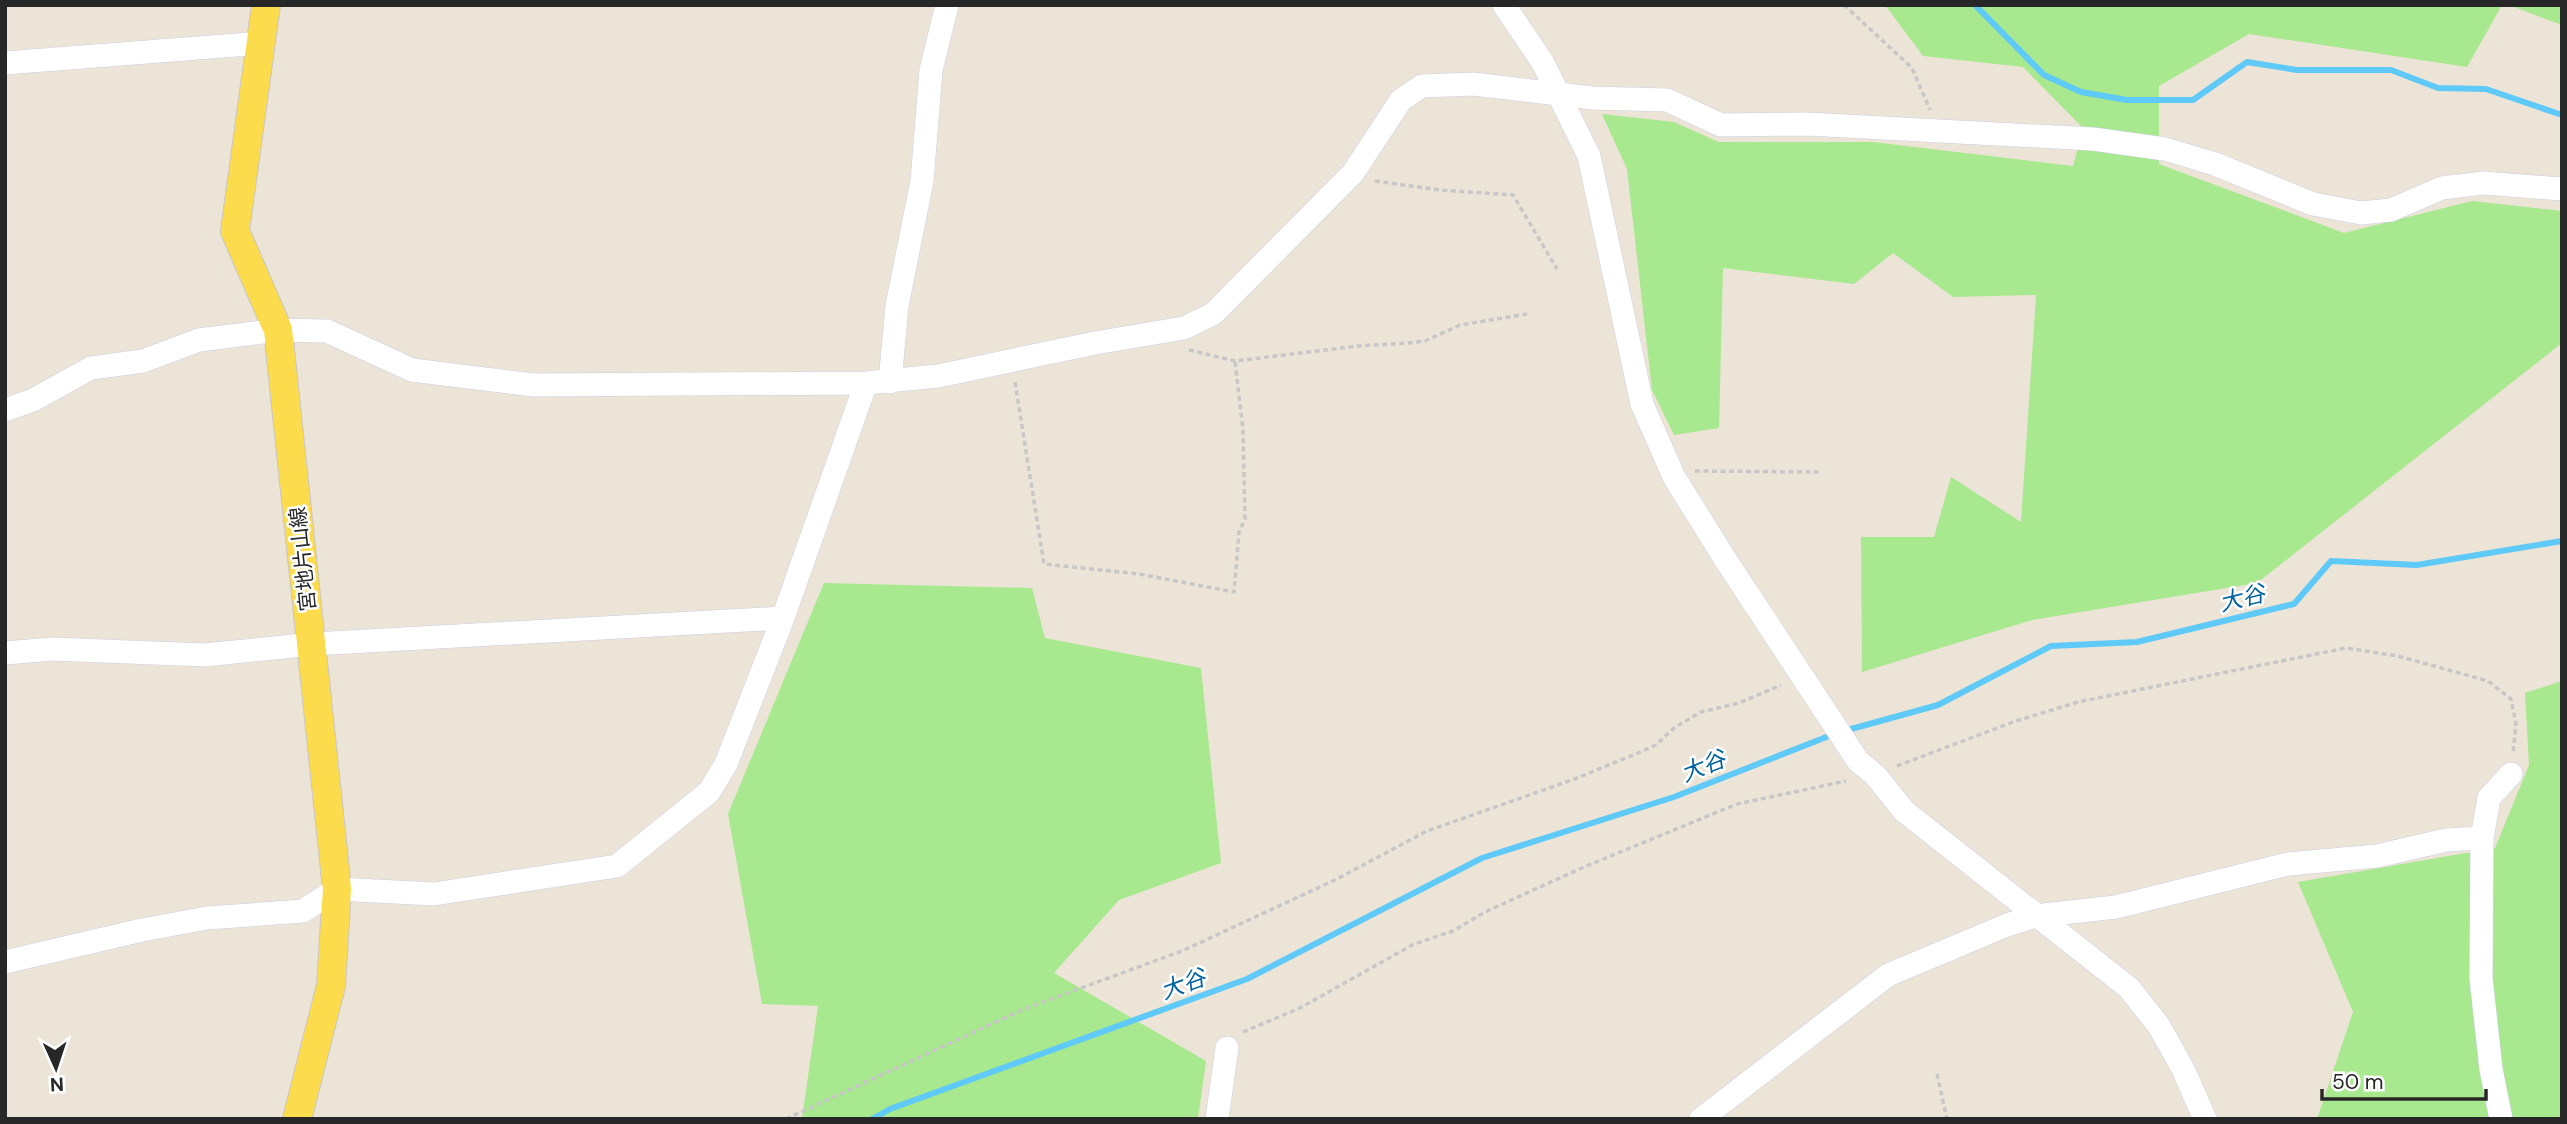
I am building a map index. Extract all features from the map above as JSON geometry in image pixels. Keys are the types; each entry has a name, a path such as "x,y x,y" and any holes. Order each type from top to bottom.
{"main road":[{"name":"宮地片山線","path":"266,5 235,231 278,330 337,889 331,986 297,1119"}],"street":[{"path":"890,382 897,306 922,181 931,70 947,5"},
{"path":"1504,5 1544,63 1588,156 1642,404 1674,477 1858,761 1876,776 1904,811 2129,988 2159,1026 2183,1069 2205,1119"},
{"path":"5,63 262,43"},
{"path":"5,410 33,400 91,368 143,361 199,340 278,330 327,331 412,370 534,384 890,382 1012,362 1095,343 1184,328 1213,314 1353,173 1401,100 1422,86 1472,84 1592,98 1667,100 1721,125 1808,124 2093,139 2165,149 2215,164 2313,204 2361,213 2391,210 2442,188 2483,183 2562,189"},
{"path":"5,962 142,930 207,918 303,911 337,889 434,894 617,866 709,792 726,764 783,618 866,383"},
{"path":"5,653 52,649 205,655 313,644 783,618"},
{"path":"2501,1119 2491,1069 2481,978 2482,838 2488,799 2511,774"},
{"path":"1701,1119 1888,975 2035,916 2116,908 2288,864 2376,856 2446,840 2482,838"},
{"path":"1217,1119 1227,1048"}],"path":[{"path":"1844,5 1912,68 1940,131"},
{"path":"1353,173 1356,178 1440,190 1513,195 1557,270"},
{"path":"1165,331 1180,345 1197,353 1235,360 1425,341 1460,325 1527,314"},
{"path":"1012,362 1044,564 1139,574 1234,592 1239,532 1245,519 1243,430 1235,360"},
{"path":"1674,477 1701,469 1737,473 1822,472"},
{"path":"786,1119 1024,1010 1182,951 1337,879 1427,831 1572,780 1638,753 1656,745 1675,727 1701,712 1739,704 1802,676"},
{"path":"1937,1074 1947,1119"}],"green space":[{"path":"1885,5 2502,5 2467,67 2249,34 2159,86 2159,164 2344,233 2472,201 2562,211 2562,343 2257,583 2032,620 1862,672 1861,537 1934,537 1951,477 2021,522 2036,295 1953,297 1893,253 1854,284 1723,268 1719,428 1674,435 1652,390 1627,169 1602,114 1674,122 1719,142 1873,142 2073,166 2083,128 2023,67 1923,56"},
{"path":"2509,5 2562,5 2562,25"},
{"path":"824,583 1032,588 1045,638 1201,668 1221,863 1119,900 1054,973 1206,1061 1198,1119 802,1119 818,1006 762,1004 728,814"},
{"path":"2562,681 2562,1119 2317,1119 2353,1012 2298,882 2495,848 2529,765 2525,693"}],"waterway":[{"path":"1975,5 2044,75 2081,92 2127,100 2193,100 2247,62 2297,70 2391,70 2438,88 2486,89 2562,115"},
{"name":"大谷","path":"1844,731 1938,705 2051,646 2137,642 2294,604 2331,561 2417,565 2562,541"},
{"name":"大谷","path":"872,1119 890,1109 1247,979 1482,858 1674,797 1834,734"}]}
